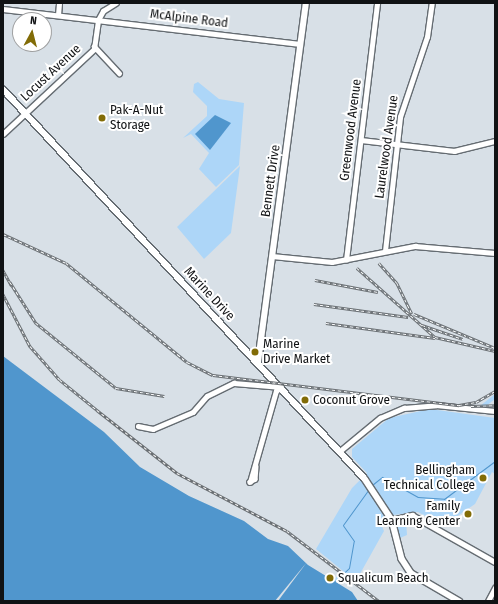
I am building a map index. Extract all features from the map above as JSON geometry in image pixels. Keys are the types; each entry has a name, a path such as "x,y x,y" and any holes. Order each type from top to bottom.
{"main road":[{"name":"Bennett Drive","path":"258,362 306,3"},
{"name":"Marine Drive","path":"3,89 356,469 384,506 392,520 402,559 411,574 459,601"}],"street":[{"path":"58,15 59,3"},
{"path":"98,20 103,11 116,3"},
{"name":"Greenwood Avenue","path":"346,260 377,3"},
{"name":"Laurelwood Avenue","path":"385,251 397,144 405,97 424,48 432,3"},
{"name":"McAlpine Road","path":"3,9 300,44"},
{"name":"Locust Avenue","path":"3,134 94,46 98,20"},
{"path":"94,46 119,73"},
{"path":"361,140 454,150 495,141"},
{"path":"272,256 315,261 346,260 415,246 495,253"},
{"path":"138,426 153,428 193,412 207,396 234,383 281,387"},
{"path":"256,466 276,391 281,387"},
{"path":"340,451 374,422 404,408 436,405 495,411"},
{"path":"392,520 412,515 495,562"},
{"path":"488,601 495,588"}],"shaded area":[{"path":"198,82 219,99 244,103 239,165 216,187 199,169 209,153 191,134 183,138 207,116 207,106 193,92 194,84"},
{"path":"215,115 231,123 210,150 195,134"},
{"path":"240,166 231,233 204,259 177,227"},
{"path":"3,356 104,432 140,467 189,496 244,521 268,539 288,546 308,565 352,592 358,601 3,601"},
{"path":"495,394 495,399 485,407 480,406"},
{"path":"430,409 495,418 495,474 492,472 475,504 443,526 418,512 393,515 380,498 390,521 381,524 384,531 356,581 348,575 340,583 333,580 343,571 316,549 352,488 367,473 352,457 352,449 389,418"},
{"path":"406,519 407,535 400,538 396,522"}],"pier":[{"path":"307,562 278,601 275,601"}],"waterway":[{"path":"372,485 382,477 418,497 444,499 495,461"},
{"path":"335,581 349,568 354,541 343,525 369,489"}],"railway":[{"path":"3,234 66,263 187,362 213,375 459,405 476,402 495,391"},
{"path":"379,263 397,283 412,314"},
{"path":"357,268 435,337 495,351"},
{"path":"3,270 12,286"},
{"path":"315,280 378,292"},
{"path":"10,282 36,323 116,388 164,396"},
{"path":"3,294 30,346 60,380 177,473 287,531 379,601"},
{"path":"314,304 408,317"},
{"path":"414,314 493,347"},
{"path":"326,323 435,338"},
{"path":"422,325 463,339"},
{"path":"471,406 495,405"}],"place":[{"name":"Pak-A-Nut Storage","path":"102,118"},
{"name":"Marine Drive Market","path":"255,352"},
{"name":"Coconut Grove","path":"305,400"},
{"name":"Bellingham Technical College","path":"483,478"},
{"name":"Family Learning Center","path":"468,514"},
{"name":"Squalicum Beach","path":"330,578"}]}
